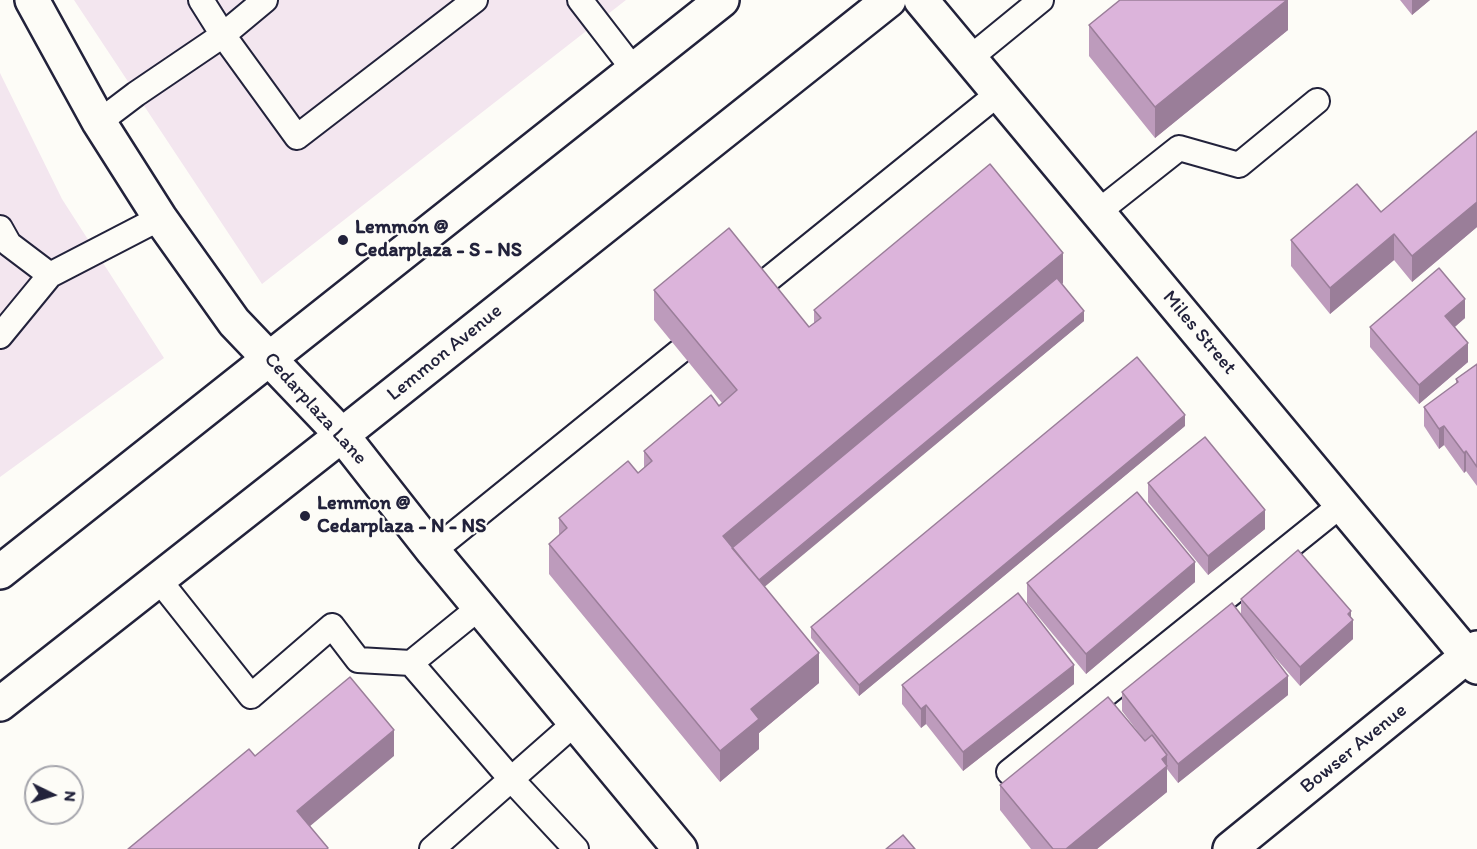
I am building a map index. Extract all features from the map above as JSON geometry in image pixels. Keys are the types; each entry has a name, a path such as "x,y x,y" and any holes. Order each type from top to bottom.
{"street":[{"name":"Cedarplaza Lane","path":"32,0 99,122 160,218 234,322 342,435 673,846"},
{"path":"0,572 722,0"},
{"name":"Lemmon Avenue","path":"0,704 889,0"},
{"name":"Miles Street","path":"921,0 1341,505 1474,657"},
{"name":"Bowser Avenue","path":"1230,849 1474,657"}],"lane":[{"path":"201,0 223,35 297,137 475,0"},
{"path":"99,122 223,35 265,0"},
{"path":"580,0 634,70"},
{"path":"970,58 1041,0"},
{"path":"754,291 999,93"},
{"path":"1098,212 1179,148 1239,165 1317,101"},
{"path":"0,336 50,275 160,218"},
{"path":"0,228 9,244 50,275"},
{"path":"434,551 679,352"},
{"path":"1009,772 1341,505"},
{"path":"159,580 250,696 332,626 358,660 411,663 480,607"},
{"path":"411,663 576,849"},
{"path":"432,849 575,723"}],"shaded area":[{"path":"74,0 626,0 262,284"},
{"path":"0,73 62,199 164,358 0,477"}],"building":[{"path":"1120,0 1287,0 1155,107 1089,25"},
{"path":"1477,131 1477,202 1412,256 1394,234 1330,288 1291,240 1357,184 1381,212"},
{"path":"990,164 1063,253 723,536 819,653 751,709 759,719 720,751 549,544 567,528 559,518 628,461 638,473 652,461 644,451 711,395 719,406 737,390 654,290 729,228 809,327 821,318 814,310"},
{"path":"1439,268 1465,299 1445,316 1468,343 1419,385 1370,327"},
{"path":"1057,278 1084,311 759,580 732,548"},
{"path":"1137,357 1185,415 859,685 811,627"},
{"path":"1477,364 1477,467 1444,426 1439,429 1424,407 1458,382 1456,379"},
{"path":"1205,437 1265,510 1208,556 1148,483"},
{"path":"1137,492 1195,562 1086,654 1027,583"},
{"path":"1298,550 1351,611 1348,614 1353,620 1300,667 1241,599"},
{"path":"1018,593 1074,665 963,752 926,705 921,709 902,685"},
{"path":"1232,603 1288,676 1178,764 1122,692"},
{"path":"350,677 394,730 297,811 327,849 128,849 249,749 255,756"},
{"path":"1108,697 1145,741 1152,735 1167,755 1162,759 1167,766 1066,849 1053,849 1000,785"},
{"path":"903,835 915,849 886,849"}],"place":[{"name":"Lemmon @ Cedarplaza - S - NS","path":"343,240"},
{"name":"Lemmon @ Cedarplaza - N - NS","path":"305,516"}]}
